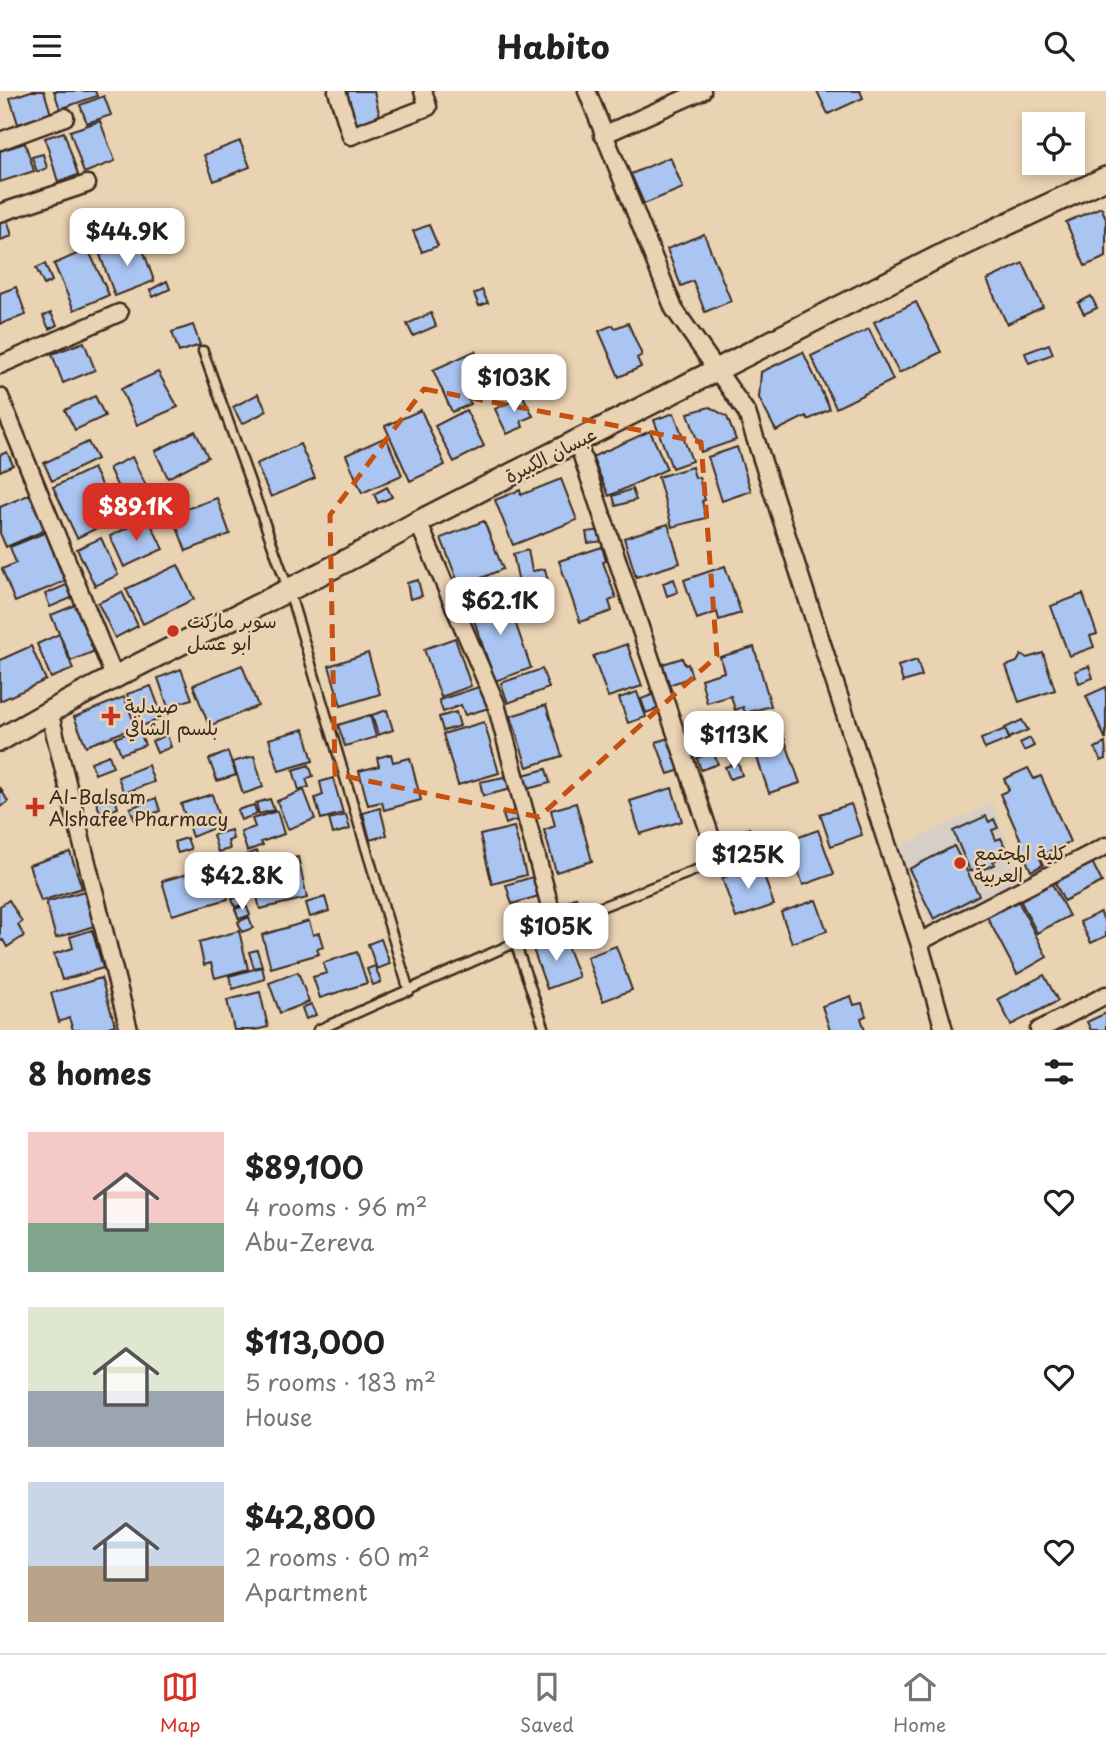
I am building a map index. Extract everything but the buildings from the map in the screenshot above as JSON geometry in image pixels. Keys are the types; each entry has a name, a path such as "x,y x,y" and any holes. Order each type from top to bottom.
{"main road":[{"name":"عبسان الكبيرة","path":"0,740 114,676 289,591 577,440 950,251 1106,178"}],"street":[{"path":"337,91 351,136 428,107 423,91"},
{"path":"587,91 674,309 747,413 919,943 944,1030"},
{"path":"603,135 702,91"},
{"path":"0,141 65,117"},
{"path":"0,213 87,184"},
{"path":"0,365 119,313"},
{"path":"0,397 114,676"},
{"path":"577,440 719,861"},
{"path":"418,522 496,704 555,925"},
{"path":"49,711 129,1030"},
{"path":"919,943 1106,846"},
{"path":"1039,1030 1106,995"}],"lane":[{"path":"203,351 289,591 409,991"},
{"path":"318,1030 555,925 719,861"},
{"path":"515,942 545,1030"}],"highlighted area":[{"path":"424,389 701,442 717,656 539,817 335,774 330,515"}],"shaded area":[{"name":"كلية المجتمع العربية","path":"992,803 1021,879 931,925 898,848"}],"place":[{"name":"سوبر ماركت ابو عسل","path":"173,631"},
{"name":"صيدلية بلسم الشافي","path":"111,716"},
{"name":"Al-Balsam Alshafee Pharmacy","path":"35,807"},
{"name":"كلية المجتمع العربية","path":"960,863"}]}
